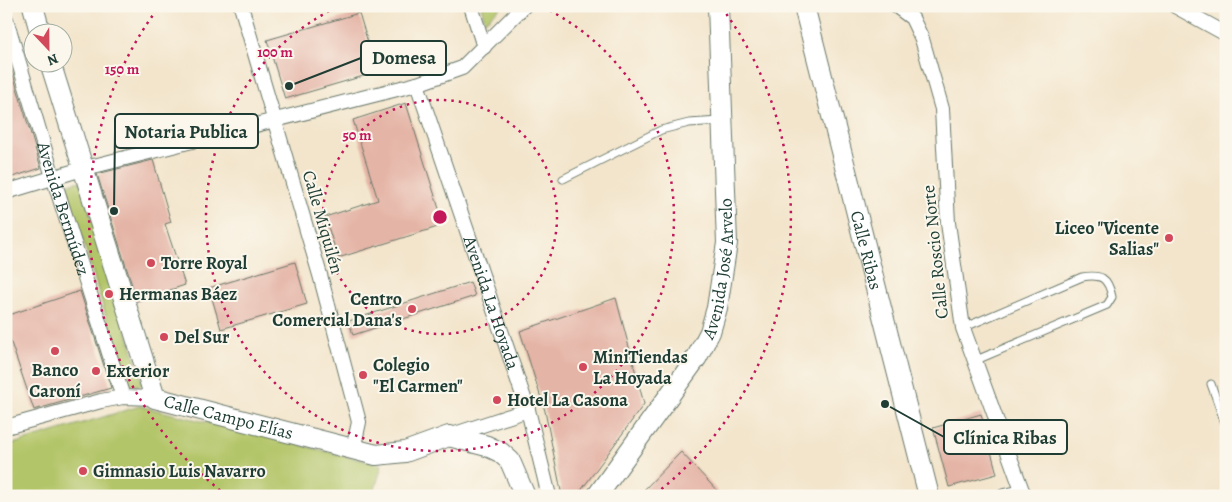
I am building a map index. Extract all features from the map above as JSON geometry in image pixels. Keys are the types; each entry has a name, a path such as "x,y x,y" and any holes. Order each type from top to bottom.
{"street":[{"path":"32,6 37,22"},
{"name":"Calle Miquilén","path":"241,6 320,275 359,422 353,450"},
{"path":"471,6 484,47"},
{"path":"6,192 82,169 417,84 462,68 524,6"},
{"name":"Avenida José Arvelo","path":"597,496 697,357 710,332 717,308 727,243 718,6"},
{"name":"Calle Ribas","path":"804,6 930,496"},
{"name":"Calle Roscio Norte","path":"896,6 913,12 942,109 948,223 963,328 1023,494"},
{"path":"1175,6 1226,34"},
{"name":"Avenida Bermúdez","path":"6,19 53,177 124,397"},
{"name":"Avenida Bermúdez","path":"53,72 155,398"},
{"name":"Avenida La Hoyada","path":"417,84 528,410 549,496"},
{"name":"Calle Campo Elías","path":"7,424 124,397 155,398 376,455 405,452 449,436"},
{"path":"449,436 528,410"},
{"path":"449,436 487,446 500,452 510,461 524,496"},
{"path":"1004,496 1023,494"}],"lane":[{"path":"563,178 661,130 689,123 722,121"},
{"path":"963,328 1082,277 1095,275 1103,278 1110,288 1112,297 1107,305 974,361"},
{"path":"1211,384 1226,426"}],"green space":[{"path":"481,6 502,6 485,21"},
{"path":"80,181 143,384 128,388 66,185"},
{"path":"140,406 382,465 373,496 6,496 6,446"}],"building":[{"path":"359,13 377,72 285,99 267,40"},
{"path":"6,51 41,168 6,179"},
{"path":"406,103 444,225 338,258 325,217 378,200 353,120"},
{"path":"153,160 171,222 165,224 185,285 137,301 97,174"},
{"path":"295,262 307,304 221,329 209,288"},
{"name":"Centro Comercial Dana's","path":"470,282 475,296 353,335 349,321"},
{"path":"80,291 111,388 34,410 6,328 6,316"},
{"name":"MiniTiendas La Hoyada","path":"616,298 644,404 577,496 562,496 545,411 520,331"},
{"path":"981,414 997,474 949,487 933,428"},
{"path":"681,452 722,496 638,496"}],"place":[{"name":"Domesa","path":"289,86"},
{"name":"Notaria Publica","path":"114,211"},
{"name":"Liceo \"Vicente Salias\"","path":"1169,238"},
{"name":"Torre Royal","path":"151,263"},
{"name":"Hermanas Báez","path":"109,294"},
{"name":"Centro Comercial Dana's","path":"412,309"},
{"name":"Del Sur","path":"164,337"},
{"name":"Banco Caroní","path":"55,351"},
{"name":"MiniTiendas La Hoyada","path":"583,367"},
{"name":"Exterior","path":"96,371"},
{"name":"Colegio \"El Carmen\"","path":"363,375"},
{"name":"Hotel La Casona","path":"497,400"},
{"name":"Clínica Ribas","path":"885,404"},
{"name":"Gimnasio Luis Navarro","path":"83,471"}]}
